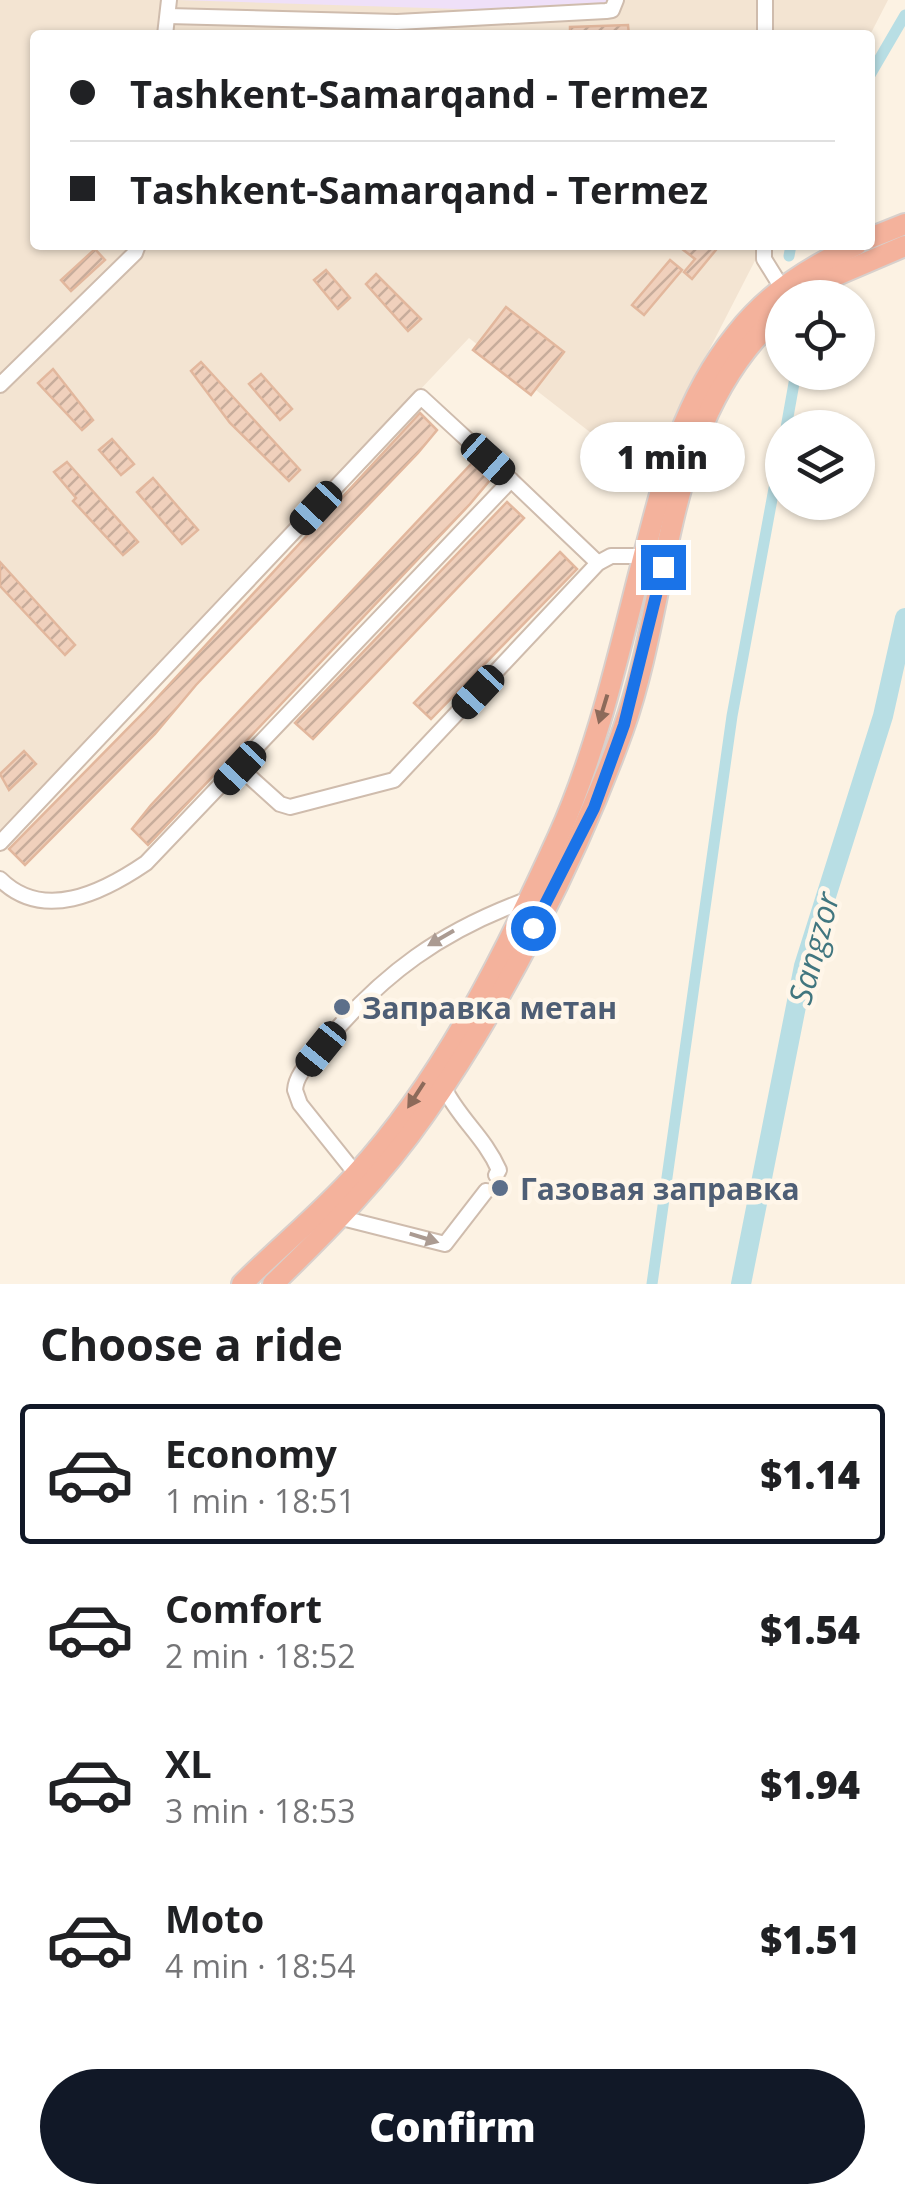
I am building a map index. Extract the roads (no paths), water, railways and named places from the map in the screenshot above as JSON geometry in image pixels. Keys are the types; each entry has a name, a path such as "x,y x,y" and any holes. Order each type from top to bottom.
{"highway":[{"path":"875,242 905,224"},
{"path":"875,244 905,246"},
{"path":"812,280 861,250"},
{"path":"242,1284 356,1174 420,1090 530,899 583,774 617,661 663,480 697,396 735,334 765,312"},
{"path":"273,1284 405,1141 443,1086 573,853 624,725 641,666 680,485 703,425 734,367 765,331"},
{"path":"617,661 630,655 641,666"}],"street":[{"path":"166,30 169,0"},
{"path":"168,16 397,22 606,12 612,10 616,0"},
{"path":"765,0 765,30"},
{"path":"0,385 136,250"},
{"path":"764,252 784,280"},
{"path":"0,844 421,397 598,563"},
{"path":"0,879 31,902 50,903 121,880 160,850 511,480"},
{"path":"240,768 280,804 290,807 394,780 598,563 611,556 644,556"},
{"path":"356,1174 300,1104 294,1090 302,1072 359,1003 432,942 530,899"},
{"path":"443,1086 453,1107 486,1140 499,1170 496,1175"},
{"path":"338,1217 445,1244 486,1190"}],"waterway":[{"path":"875,66 905,15"},
{"path":"789,256 790,250"},
{"path":"789,410 793,390"},
{"path":"652,1284 732,716 768,520"},
{"name":"Sangzor","path":"741,1284 804,966 883,716 905,618"}],"place":[{"name":"Заправка метан","path":"342,1007"},
{"name":"Газовая заправка","path":"500,1188"}]}
